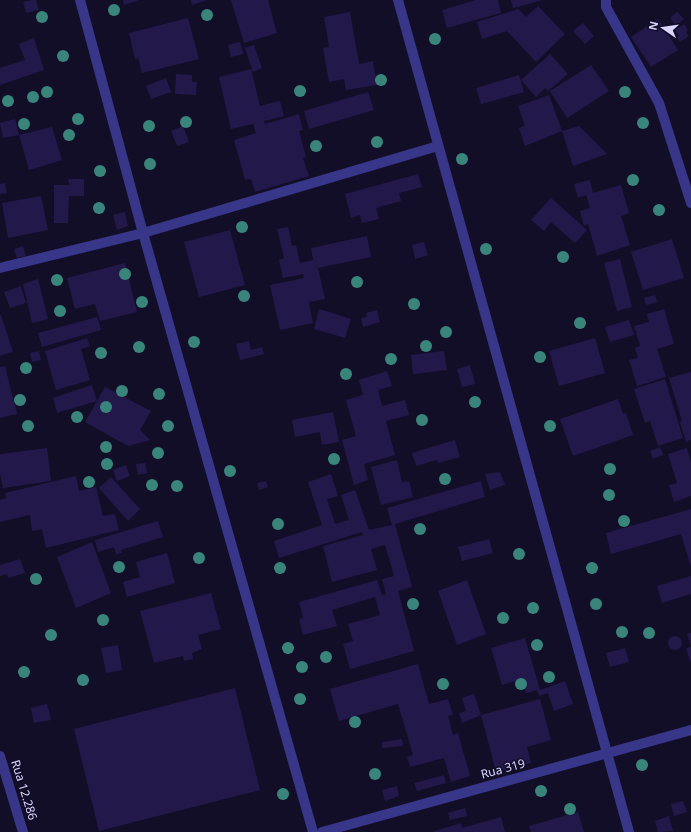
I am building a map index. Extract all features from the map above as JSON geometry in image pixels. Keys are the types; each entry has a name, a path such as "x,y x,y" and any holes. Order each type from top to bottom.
{"street":[{"path":"80,0 313,832"},
{"path":"398,0 629,832"},
{"path":"606,0 606,7 659,103 691,202"},
{"path":"0,268 144,232 438,146"},
{"name":"Rua 319","path":"322,832 691,730"},
{"name":"Rua 12.286","path":"0,756 23,832"}],"building":[{"path":"36,0 39,10 26,13 23,2"},
{"path":"123,0 140,0 124,5"},
{"path":"191,0 207,0 192,5"},
{"path":"231,0 268,0 277,33 244,43"},
{"path":"476,0 498,0 501,13 447,28 442,10"},
{"path":"511,0 543,0 513,8"},
{"path":"538,6 565,34 536,62 507,31 482,39 477,22 518,9 526,17"},
{"path":"350,12 359,64 373,61 377,85 346,90 344,79 329,82 323,48 329,47 324,17"},
{"path":"677,12 684,19 676,26 670,18"},
{"path":"188,18 199,59 142,73 138,58 135,59 129,33"},
{"path":"658,19 678,50 651,67 631,37"},
{"path":"583,23 594,36 585,44 573,31"},
{"path":"684,24 688,30 686,32 689,36 680,42 677,38 679,36 675,30"},
{"path":"34,38 44,70 0,85 0,68 25,60 19,44"},
{"path":"240,42 243,54 231,57 228,45"},
{"path":"254,45 262,68 253,72 245,48"},
{"path":"550,54 568,74 548,91 545,88 536,97 521,80"},
{"path":"591,65 609,91 567,118 550,91"},
{"path":"251,69 260,106 280,101 284,116 264,121 265,124 299,114 303,130 299,131 306,157 303,158 309,176 255,192 251,179 245,180 234,140 256,133 253,124 231,129 219,77"},
{"path":"176,74 192,75 192,82 197,82 196,95 175,94"},
{"path":"519,75 524,92 481,104 476,88"},
{"path":"166,78 171,92 151,99 146,86"},
{"path":"368,92 374,110 309,129 304,111"},
{"path":"549,95 562,131 525,146 519,128 525,126 518,106"},
{"path":"15,119 19,135 3,138 0,123"},
{"path":"183,126 189,142 177,146 171,131"},
{"path":"579,126 607,154 573,166 562,131"},
{"path":"52,127 62,160 29,170 19,135"},
{"path":"418,174 422,187 399,193 401,201 376,208 379,219 362,223 360,215 351,218 345,194"},
{"path":"68,179 84,179 84,196 69,196 68,223 54,223 54,185 69,185"},
{"path":"590,180 593,193 621,185 629,213 621,216 630,245 597,256 588,224 584,226 580,211 590,208 586,195 578,198 574,184"},
{"path":"5,183 7,193 0,194 0,184"},
{"path":"41,196 48,230 8,238 2,203"},
{"path":"551,198 587,230 575,243 551,222 544,231 531,220"},
{"path":"125,212 128,226 117,230 113,215"},
{"path":"288,227 292,246 296,245 300,263 313,260 311,248 367,236 371,257 318,268 325,299 309,302 313,323 280,330 270,285 304,278 303,274 283,278 279,260 284,258 277,229"},
{"path":"230,230 245,285 199,297 184,242"},
{"path":"672,239 684,278 643,290 631,252"},
{"path":"424,242 428,255 415,259 412,245"},
{"path":"23,246 26,256 17,258 14,249"},
{"path":"620,259 632,307 617,311 604,263"},
{"path":"125,263 137,312 100,321 95,304 75,309 67,278"},
{"path":"38,279 48,319 32,323 23,284"},
{"path":"21,286 26,303 10,308 4,292"},
{"path":"655,295 657,302 646,305 644,298"},
{"path":"319,309 351,319 345,338 314,329"},
{"path":"664,309 674,344 657,349 666,377 637,386 629,360 638,358 635,348 640,346 634,326 649,322 647,314"},
{"path":"377,310 380,322 363,327 361,318 367,317 366,313"},
{"path":"0,315 13,352 0,356"},
{"path":"97,317 101,330 42,347 38,333"},
{"path":"629,320 634,335 610,342 605,327"},
{"path":"87,338 90,346 81,349 90,380 56,390 45,351"},
{"path":"595,338 605,373 559,386 549,351"},
{"path":"249,341 251,350 262,347 264,354 240,360 236,344"},
{"path":"39,351 41,360 32,362 30,353"},
{"path":"444,351 447,370 413,374 411,355"},
{"path":"470,365 475,384 462,387 457,369"},
{"path":"5,366 17,414 0,418 0,367"},
{"path":"387,371 392,386 378,390 382,406 405,400 409,415 386,421 395,455 364,464 368,480 354,485 342,440 356,436 346,400 363,395 359,380"},
{"path":"691,372 691,440 686,442 680,422 682,421 669,378"},
{"path":"665,379 683,438 658,446 650,421 645,423 634,389"},
{"path":"92,385 97,401 57,413 53,398"},
{"path":"105,387 151,411 140,430 150,440 128,446 85,422"},
{"path":"618,399 623,414 626,413 633,435 573,456 560,419"},
{"path":"333,412 339,442 322,445 320,432 295,437 292,420"},
{"path":"455,440 460,457 438,463 437,460 416,466 412,453"},
{"path":"660,447 663,455 653,459 650,451"},
{"path":"47,448 51,481 3,488 0,473 0,454"},
{"path":"687,448 691,462 691,496 674,502 669,485 677,483 668,454"},
{"path":"397,460 402,482 409,481 413,497 381,505 371,467"},
{"path":"145,463 147,473 138,475 136,464"},
{"path":"126,465 130,476 117,481 113,470"},
{"path":"500,472 505,485 490,490 485,474"},
{"path":"331,474 338,496 327,499 335,524 349,520 341,495 355,490 369,530 392,525 387,508 481,481 485,497 395,524 412,587 398,591 414,651 350,669 343,644 353,641 348,624 380,615 375,597 332,610 337,626 303,635 299,619 303,618 299,602 377,580 382,595 386,594 382,579 394,576 385,545 371,549 377,570 332,582 323,546 363,535 362,532 279,558 274,541 322,525 308,482"},
{"path":"76,476 79,491 96,487 103,516 115,514 119,530 46,548 42,529 32,531 30,515 0,522 0,500 6,498 5,493"},
{"path":"111,477 140,509 128,521 99,488"},
{"path":"266,481 268,487 259,490 257,483"},
{"path":"691,509 691,567 681,534 611,554 606,533"},
{"path":"158,521 163,537 121,550 122,553 116,554 114,547 98,552 95,540"},
{"path":"489,539 493,553 462,561 458,547"},
{"path":"92,542 111,593 76,608 57,557"},
{"path":"167,553 175,583 127,597 123,582 140,577 136,562"},
{"path":"20,559 25,573 8,578 7,574 0,576 0,565"},
{"path":"691,576 691,594 662,603 657,586"},
{"path":"467,580 486,634 457,645 438,591"},
{"path":"211,593 221,629 198,635 202,649 192,653 193,659 184,661 183,656 154,663 140,611"},
{"path":"691,633 691,646 687,634"},
{"path":"672,636 678,636 682,640 682,646 678,650 672,650 668,646 668,640"},
{"path":"525,638 540,690 565,681 573,704 554,711 548,693 539,696 537,690 526,693 522,679 502,685 491,648"},
{"path":"118,645 122,670 106,673 101,648"},
{"path":"691,647 691,664 686,648"},
{"path":"625,648 629,662 610,667 606,653"},
{"path":"418,664 429,704 448,699 453,715 448,716 453,735 458,733 470,776 451,782 444,758 410,767 407,757 413,755 398,704 339,721 330,689"},
{"path":"235,688 260,790 99,831 74,729"},
{"path":"474,694 481,715 462,723 459,713 466,711 462,698"},
{"path":"540,699 551,740 527,747 531,763 496,772 481,715"},
{"path":"47,704 51,720 34,723 31,708"},
{"path":"402,739 403,746 382,748 382,742"},
{"path":"444,775 446,783 417,791 414,783"},
{"path":"397,786 399,796 385,801 382,790"},
{"path":"683,801 687,812 674,816 671,804"},
{"path":"465,808 467,816 450,820 448,813"},
{"path":"578,812 584,832 531,832 529,826"},
{"path":"669,816 673,831 658,832 655,821"},
{"path":"501,817 505,832 432,832 461,823 462,828"}]}
